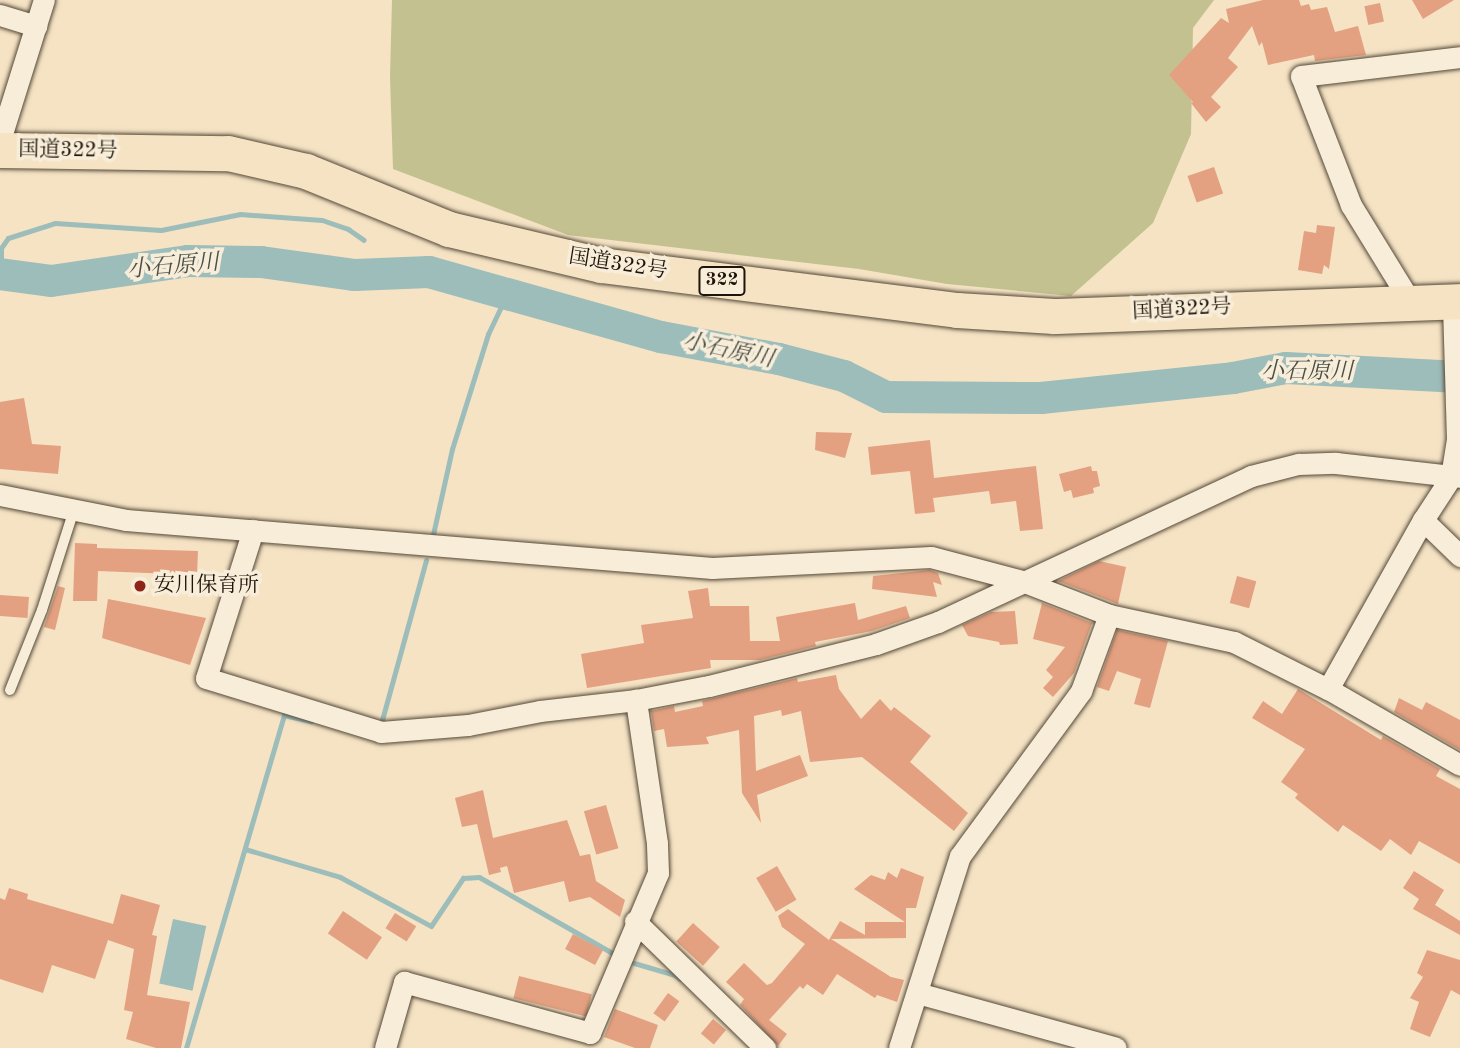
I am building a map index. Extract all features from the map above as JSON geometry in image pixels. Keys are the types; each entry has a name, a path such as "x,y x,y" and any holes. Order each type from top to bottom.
{"highway":[{"name":"国道322号","path":"0,150 228,153 306,171 449,229 601,265 957,310 1054,316 1410,301 1456,308"}],"street":[{"path":"0,140 44,0"},
{"path":"0,15 36,26"},
{"path":"1410,301 1351,205 1301,76 1460,57"},
{"path":"1328,689 1423,520 1455,477 1456,308"},
{"path":"253,530 206,678 381,732 468,725 540,711 636,700 709,686 876,644 939,622 1251,476 1298,464 1336,463 1455,477"},
{"path":"0,495 126,520 712,568 931,557 1022,581 1109,615 1234,642 1328,689 1433,752 1460,765"},
{"path":"1423,520 1460,556"},
{"path":"899,1048 960,856 1082,691 1109,615"},
{"path":"385,1048 404,982 590,1032 635,921 658,873 657,843 636,700"},
{"path":"635,921 765,1048"},
{"path":"917,993 1116,1048"}],"lane":[{"path":"10,690 42,610 74,510"}],"shaded area":[{"path":"392,0 1214,0 1193,28 1191,134 1153,223 1071,296 947,284 859,269 568,235 393,169 390,77"}],"water":[{"path":"173,919 206,926 193,991 159,984"}],"building":[{"path":"1263,0 1299,0 1301,6 1309,4 1311,10 1327,7 1335,32 1358,26 1366,55 1315,61 1314,55 1268,65 1262,42 1259,46 1252,26 1228,58 1238,67 1211,97 1221,107 1206,122 1191,103 1193,102 1169,75 1221,18 1229,23 1226,9"},
{"path":"1412,0 1454,0 1423,19"},
{"path":"1380,3 1384,22 1368,25 1364,6"},
{"path":"1214,167 1223,193 1197,203 1188,176"},
{"path":"1317,225 1335,227 1329,269 1324,265 1322,274 1298,270 1304,231 1316,233"},
{"path":"24,398 32,444 61,446 58,474 0,469 0,402"},
{"path":"816,432 852,433 845,458 815,450"},
{"path":"930,440 934,478 1036,466 1043,529 1020,531 1016,501 991,504 989,491 933,498 935,512 915,514 910,471 871,475 868,447"},
{"path":"1091,466 1092,471 1097,471 1100,486 1093,488 1094,493 1073,498 1071,490 1064,492 1059,474"},
{"path":"75,543 97,544 97,548 198,551 197,575 98,571 97,601 73,601"},
{"path":"1099,561 1126,567 1118,604 1058,581"},
{"path":"930,570 938,573 942,585 933,582 937,597 872,589 873,576"},
{"path":"1237,576 1256,581 1249,608 1230,603"},
{"path":"58,586 65,588 55,630 44,627"},
{"path":"708,588 710,606 749,606 750,641 780,641 776,617 855,603 858,620 906,606 910,618 872,631 815,642 816,646 760,660 710,660 711,668 587,688 581,654 644,643 641,625 693,618 688,591"},
{"path":"0,595 29,597 27,618 0,616"},
{"path":"108,599 206,618 190,665 102,638"},
{"path":"1042,603 1092,623 1074,673 1053,697 1043,688 1053,677 1046,670 1065,647 1033,639"},
{"path":"1015,611 1018,644 1000,645 999,642 968,636 962,625 991,612"},
{"path":"1117,630 1168,641 1150,708 1134,704 1141,679 1117,671 1109,691 1097,687"},
{"path":"836,675 839,689 861,719 880,699 891,711 894,707 931,736 910,762 968,813 954,831 862,757 810,762 801,711 782,716 781,710 754,716 756,771 800,755 808,776 757,795 761,823 742,793 739,730 706,737 709,744 667,747 664,729 654,731 651,711 674,706 675,712 703,706 702,701 797,678 798,682"},
{"path":"1298,689 1381,740 1383,736 1440,769 1436,776 1460,789 1460,864 1419,841 1411,855 1390,839 1381,851 1343,825 1338,832 1295,798 1298,794 1281,782 1305,749 1252,718 1263,701 1282,714"},
{"path":"1399,698 1422,710 1426,702 1460,720 1460,750 1394,712"},
{"path":"483,790 493,838 567,820 580,856 590,854 596,881 625,900 620,917 590,897 569,902 564,881 514,893 507,866 500,868 501,872 489,875 477,824 462,827 455,798"},
{"path":"606,805 618,848 596,855 584,811"},
{"path":"777,866 796,900 776,912 756,878"},
{"path":"901,868 924,877 916,908 906,908 906,938 831,939 891,977 904,980 897,1002 877,995 875,998 837,974 823,995 807,984 803,989 800,986 769,1020 787,1034 778,1046 740,1005 744,999 726,982 744,963 767,985 772,983 805,944 782,927 778,916 788,909 829,940 840,921 865,935 865,922 905,922 854,889 871,875 885,880 888,872 897,878"},
{"path":"1414,871 1444,890 1435,905 1460,921 1460,935 1413,909 1419,899 1403,888"},
{"path":"9,888 28,894 27,899 113,924 121,894 160,905 152,935 157,936 147,995 190,1002 181,1048 156,1048 126,1039 133,1012 124,1010 134,949 108,940 95,979 52,965 43,993 0,979 0,898 5,900"},
{"path":"343,911 382,937 367,960 328,933"},
{"path":"395,913 416,926 407,942 385,928"},
{"path":"693,923 720,947 703,966 676,942"},
{"path":"573,934 603,950 595,965 565,949"},
{"path":"1427,950 1460,960 1460,995 1451,990 1430,1037 1410,1029 1419,1002 1410,998 1423,977 1417,973"},
{"path":"519,976 592,994 586,1016 513,998"},
{"path":"668,993 679,1001 665,1021 653,1013"},
{"path":"615,1009 658,1025 650,1048 635,1048 604,1037"},
{"path":"713,1019 726,1030 714,1044 701,1034"}],"waterway":[{"path":"1,275 1,248 8,238 55,223 161,230 240,214 322,220 348,229 364,240"},
{"name":"小石原川","path":"0,274 51,281 188,261 261,262 355,275 429,272 661,337 779,359 844,376 886,397 1041,398 1233,378 1286,368 1460,377"},
{"path":"432,539 452,449 488,334 508,292"},
{"path":"382,720 426,560"},
{"path":"186,1048 284,715 311,721"},
{"path":"245,849 340,877 431,926 463,878 479,877 614,954"},
{"path":"634,963 675,975 680,979"}],"place":[{"name":"安川保育所","path":"140,586"}]}
